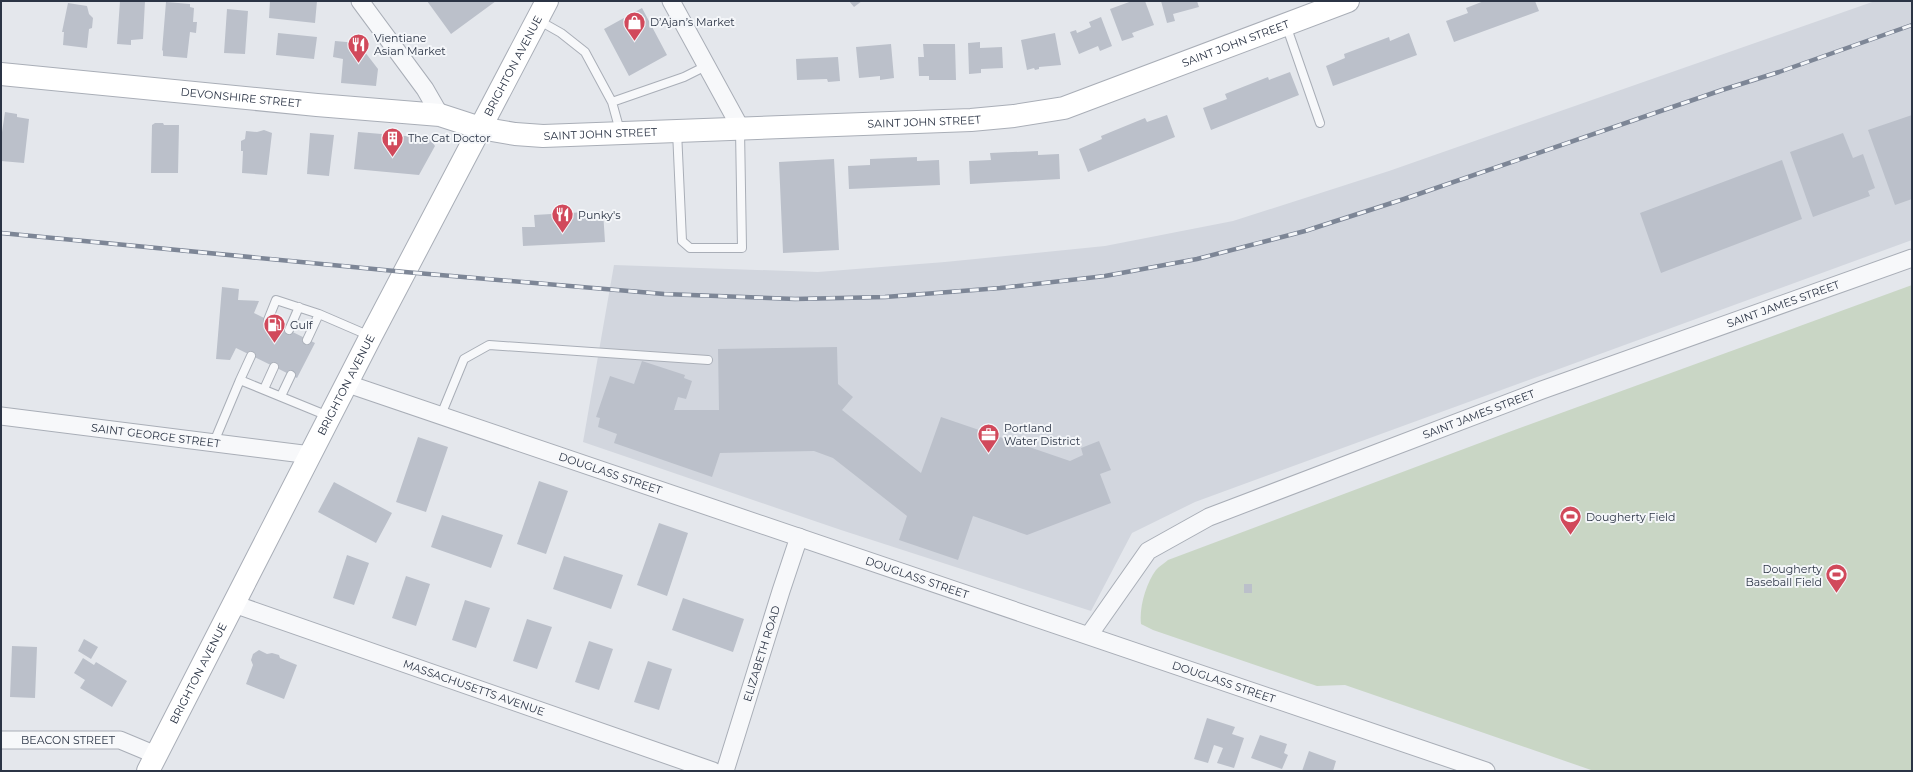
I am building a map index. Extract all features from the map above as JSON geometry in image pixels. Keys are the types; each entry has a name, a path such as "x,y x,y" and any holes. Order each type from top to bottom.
{"main road":[{"name":"SAINT JOHN STREET","path":"480,128 515,134 544,136 740,127 971,120 1064,108 1348,1"},
{"name":"BRIGHTON AVENUE","path":"152,763 348,384 371,336 542,10"},
{"name":"DEVONSHIRE STREET","path":"1,74 317,106 440,115 480,128"}],"street":[{"path":"360,1 424,89 440,115"},
{"path":"671,1 740,127"},
{"name":"SAINT JAMES STREET","path":"1089,636 1148,551 1209,517 1542,390 1912,258"},
{"name":"DOUGLASS STREET","path":"348,384 1486,771"},
{"name":"SAINT GEORGE STREET","path":"1,416 311,454"},
{"name":"ELIZABETH ROAD","path":"725,771 781,591 800,537"},
{"name":"MASSACHUSETTS AVENUE","path":"234,604 713,771"},
{"name":"BEACON STREET","path":"1,740 120,740 152,763"}],"lane":[{"path":"542,10 561,33 585,52 612,102 620,133"},
{"path":"1286,24 1320,123"},
{"path":"612,102 684,77 706,66"},
{"path":"677,130 682,241 690,248 742,248 740,127"},
{"path":"268,320 276,300 319,314 371,336"},
{"path":"289,330 299,307"},
{"path":"307,340 319,314"},
{"path":"441,415 464,359 489,344 708,360"},
{"path":"214,442 251,356"},
{"path":"264,389 274,367"},
{"path":"281,396 291,376"},
{"path":"240,380 330,417"}],"shaded area":[{"path":"1875,1 1912,1 1912,240 1195,502 1132,533 1091,611 841,530 583,442 614,265 818,272 945,262 1105,246 1233,221 1389,171"}],"green space":[{"name":"Dougherty Field","path":"1912,285 1912,771 1594,771 1345,685 1317,686 1153,630 1141,624 1142,603 1146,589 1152,575 1168,560 1509,432"}],"building":[{"path":"120,1 145,1 143,39 131,40 131,45 117,44"},
{"path":"270,1 317,1 315,23 269,18"},
{"path":"427,1 496,1 451,34"},
{"path":"849,1 862,1 854,7"},
{"path":"1132,1 1145,1 1154,25 1132,33 1134,37 1122,41 1110,9"},
{"path":"1161,1 1197,1 1199,7 1173,14 1175,21 1167,23"},
{"path":"1484,1 1535,1 1539,11 1454,42 1446,21 1468,13 1466,8"},
{"path":"166,2 190,4 190,7 194,8 193,22 197,22 196,33 190,32 187,58 163,56 163,50 162,51"},
{"path":"68,3 87,6 89,14 93,18 92,28 89,29 87,48 63,45 64,32 62,32"},
{"name":"D’Ajan’s Market","path":"642,8 667,55 629,76 604,29"},
{"path":"227,9 248,11 245,54 224,53"},
{"path":"1101,17 1112,46 1100,51 1098,46 1079,54 1070,32 1076,30 1077,33 1091,27 1089,22"},
{"path":"278,33 317,37 314,59 276,55"},
{"path":"1055,33 1061,65 1039,67 1039,69 1035,70 1034,68 1027,70 1021,40"},
{"path":"1409,33 1417,55 1333,86 1326,66 1345,58 1344,54 1389,37 1390,41"},
{"name":"Vientiane Asian Market","path":"335,41 358,43 378,69 376,86 341,83 343,59 333,57"},
{"path":"980,42 980,48 1002,47 1003,68 981,69 981,73 969,74 968,43"},
{"path":"891,44 894,78 880,80 880,76 859,78 856,47"},
{"path":"923,44 955,44 956,80 929,80 929,76 919,76 918,57 924,57"},
{"path":"838,57 840,81 828,82 827,79 797,80 796,59"},
{"path":"1290,72 1299,95 1211,130 1203,108 1227,99 1225,94 1268,77 1269,80"},
{"path":"5,112 17,114 17,117 29,119 24,163 1,161 1,139"},
{"path":"1167,115 1175,137 1088,172 1079,149 1102,139 1101,136 1145,118 1147,122"},
{"path":"1912,115 1912,199 1895,205 1868,130"},
{"path":"155,123 163,123 164,125 179,125 178,173 151,173 152,125"},
{"path":"264,130 272,133 267,175 242,173 243,151 241,151 241,141 245,139 246,131 257,132"},
{"name":"The Cat Doctor","path":"358,132 429,138 435,146 419,175 354,169"},
{"path":"310,133 334,135 329,176 307,174"},
{"path":"1843,133 1853,158 1863,154 1875,188 1868,191 1870,196 1813,217 1790,152"},
{"path":"1038,151 1038,155 1059,154 1060,179 970,184 969,161 991,160 990,153"},
{"path":"917,157 917,161 939,160 940,185 849,189 848,166 870,165 870,159"},
{"path":"834,159 839,250 783,253 779,162"},
{"path":"1782,160 1802,219 1661,273 1640,213"},
{"name":"Punky's","path":"603,211 605,242 523,246 522,227 535,227 534,215"},
{"path":"222,287 239,289 238,300 259,301 254,313 315,343 297,378 236,348 230,360 216,359"},
{"name":"Portland Water District","path":"837,347 838,384 853,397 842,410 921,473 941,417 1070,461 1083,455 1081,448 1099,441 1111,470 1100,474 1111,503 1027,535 973,516 958,560 899,540 907,516 833,458 814,451 720,453 712,477 614,443 617,434 598,427 600,418 596,417 610,376 634,384 642,361 685,375 684,378 692,381 686,399 678,397 674,410 719,410 718,349"},
{"path":"418,437 448,447 426,512 396,502"},
{"path":"539,481 568,491 546,554 517,544"},
{"path":"334,482 392,513 376,543 318,512"},
{"path":"442,515 503,535 491,568 431,547"},
{"path":"659,523 688,533 667,596 637,585"},
{"path":"347,555 369,563 354,605 333,598"},
{"path":"564,556 623,575 611,609 553,589"},
{"path":"406,576 430,584 416,626 392,618"},
{"path":"1244,584 1252,584 1252,593 1244,593"},
{"path":"683,598 744,619 733,652 672,630"},
{"path":"465,600 490,608 476,648 452,640"},
{"path":"527,619 552,627 537,669 513,661"},
{"path":"84,639 98,647 91,659 78,651"},
{"path":"589,641 613,649 599,690 575,682"},
{"path":"12,646 37,647 35,698 10,697"},
{"path":"259,650 267,654 272,653 279,655 280,658 297,665 284,699 246,684 253,665 251,660 253,654"},
{"path":"83,658 94,665 96,662 127,681 112,707 80,688 85,680 74,673"},
{"path":"648,661 672,669 659,710 634,702"},
{"path":"1207,718 1235,727 1232,734 1244,738 1234,768 1217,763 1223,748 1214,745 1208,763 1194,759"},
{"path":"1260,735 1287,744 1284,753 1288,755 1282,769 1251,758"},
{"path":"1309,751 1336,761 1333,771 1302,771"}],"railway":[{"path":"1,233 405,272 664,294 795,299 885,297 1000,288 1105,276 1197,259 1305,231 1779,72 1912,25"}],"place":[{"name":"D’Ajan’s Market","path":"635,42"},
{"name":"Vientiane Asian Market","path":"358,64"},
{"name":"The Cat Doctor","path":"392,158"},
{"name":"Punky's","path":"563,234"},
{"name":"Gulf","path":"275,344"},
{"name":"Portland Water District","path":"989,454"},
{"name":"Dougherty Field","path":"1571,536"},
{"name":"Dougherty Baseball Field","path":"1837,594"}]}
